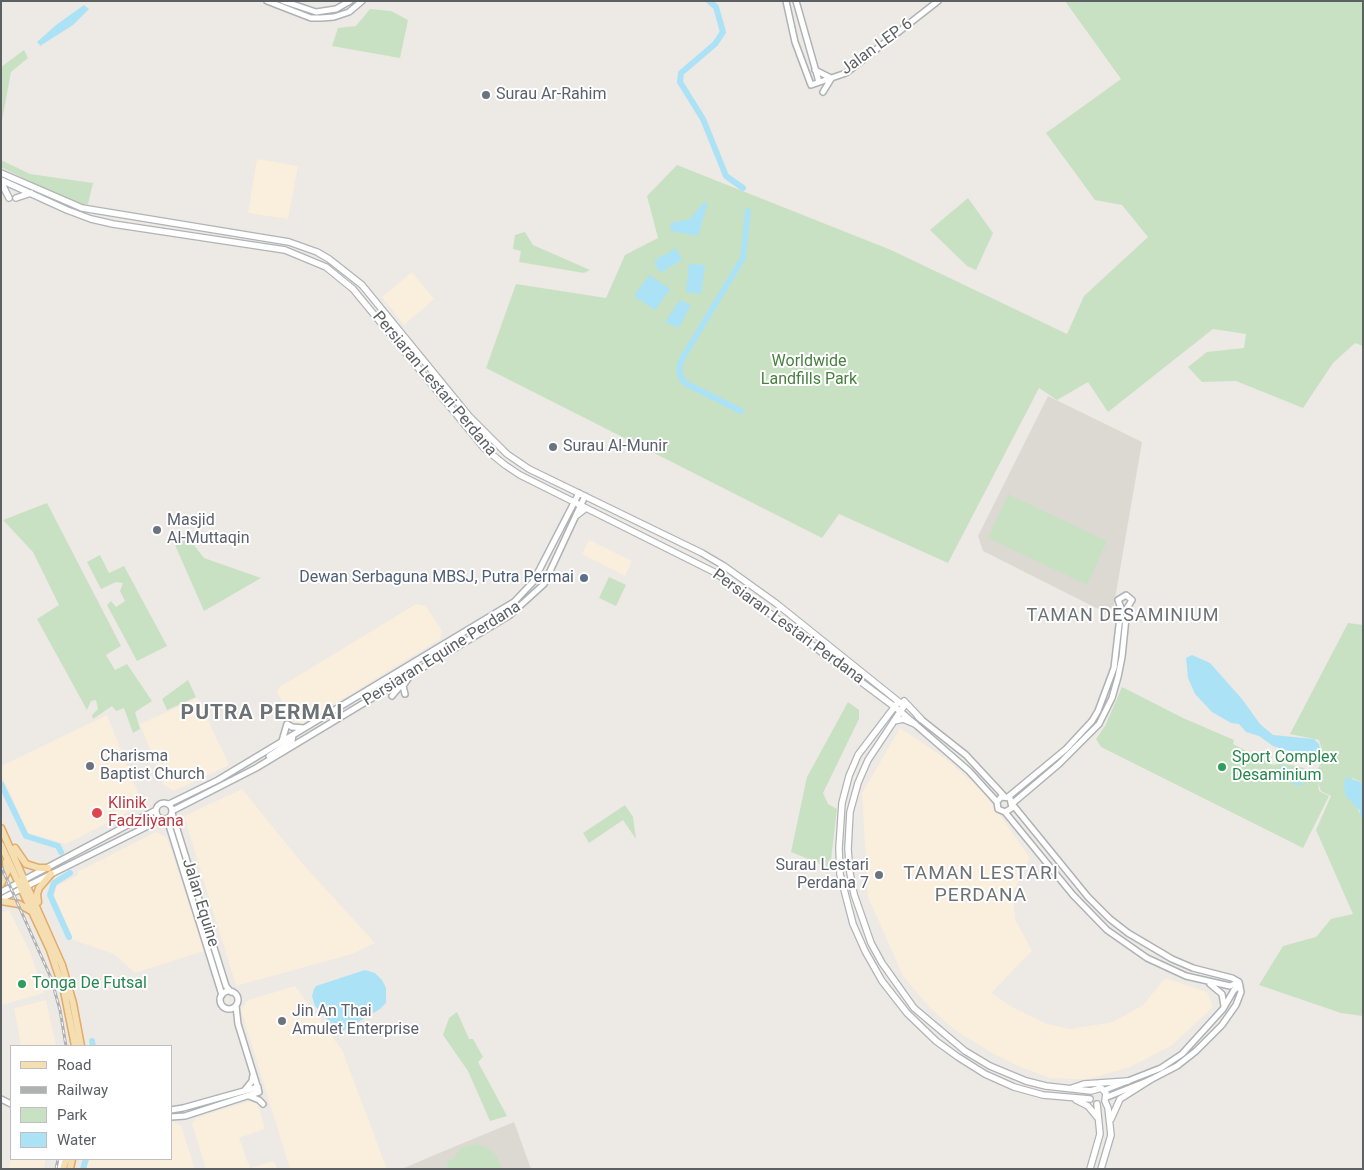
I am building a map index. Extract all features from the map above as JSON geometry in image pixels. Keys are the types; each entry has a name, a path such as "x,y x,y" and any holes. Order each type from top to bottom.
{"main road":[{"name":"Persiaran Lestari Perdana","path":"1,172 82,208 289,242 317,252 343,267 362,284 469,416 494,442 520,463 702,553 732,571 879,685 896,704"},
{"name":"Persiaran Lestari Perdana","path":"1,181 67,210 98,220 285,250 326,268 353,289 484,448 505,465 716,573 878,694 902,708"},
{"path":"1,181 8,198"},
{"path":"16,198 31,193"},
{"path":"462,421 469,416"},
{"path":"577,515 584,507"},
{"path":"879,685 892,692 913,709 921,719"},
{"path":"878,694 886,706 881,722"},
{"path":"896,704 858,755 849,776 842,803 840,874 845,899 865,951 882,981 907,1013 958,1057 985,1074 1014,1088 1043,1095 1090,1099 1097,1104 1100,1134 1090,1169"},
{"path":"902,708 875,747 858,783 848,825 848,849 854,894 870,943 914,1008 956,1045 990,1066 1017,1078 1046,1086 1091,1091 1098,1087 1104,1090 1111,1135 1101,1169"},
{"path":"891,722 903,719 915,724"},
{"path":"1,827 20,859 26,864 50,871 37,894 45,924 68,985 81,1045"},
{"path":"1,827 62,984 75,1045"},
{"path":"3,848 45,924"},
{"path":"1,884 7,872 3,848"},
{"path":"1,900 19,904 34,914"},
{"path":"1110,1121 1120,1099 1150,1080"},
{"path":"1070,1088 1084,1084 1128,1081"},
{"path":"1090,1099 1091,1091"},
{"path":"1072,1098 1088,1106 1100,1122"},
{"path":"1097,1104 1106,1099"}],"street":[{"path":"267,1 311,18 321,18 349,12 362,1"},
{"path":"283,1 316,12 336,9 350,1"},
{"name":"Jalan LEP 6","path":"786,1 795,42 811,85 846,73 869,57 938,1"},
{"path":"796,1 819,82"},
{"path":"815,70 832,78 823,92"},
{"name":"Persiaran Equine Perdana","path":"156,810 160,804 169,804 218,780 514,602 533,582 579,493"},
{"path":"584,507 585,496"},
{"name":"Persiaran Equine Perdana","path":"172,812 259,766 510,615 538,592 551,570 577,515"},
{"path":"1005,812 1010,810 1013,804 1088,737 1106,712 1122,658 1124,608 1114,668 1098,711 1092,721 1066,749 997,802 998,809 1005,812 1073,895 1107,930 1147,958 1186,976 1230,986 1240,984"},
{"path":"392,696 404,682 421,668"},
{"path":"404,682 403,690 405,694"},
{"name":"Persiaran Lestari Perdana","path":"902,708 921,719 973,761 1006,796"},
{"name":"Persiaran Lestari Perdana","path":"902,708 915,724 959,761 997,802"},
{"path":"259,766 267,758 292,742 293,735 301,736 330,722"},
{"path":"280,743 287,724 299,728 307,727"},
{"path":"1006,796 1088,897 1122,929 1172,959 1194,968 1232,978 1240,984"},
{"name":"Jalan Equine","path":"169,804 226,986 231,992"},
{"path":"1,900 156,810"},
{"name":"Jalan Equine","path":"156,810 164,819 222,995"},
{"path":"50,871 164,819 172,812"},
{"path":"1,892 24,885"},
{"path":"1207,982 1222,994 1225,1000 1224,1009"},
{"path":"1104,1090 1161,1068 1182,1054 1224,1009 1234,990 1240,984"},
{"path":"1106,1099 1177,1066 1206,1042 1236,1005 1240,996 1240,984"},
{"path":"172,1117 185,1116 258,1089 238,1024 230,1009 221,1005 222,995 231,992 237,998 238,1024"},
{"path":"230,1009 236,1006"},
{"path":"71,1045 72,1027"},
{"path":"245,1094 254,1073"},
{"path":"172,1110 245,1094 263,1104"}],"shaded area":[{"path":"257,159 298,166 288,219 248,213"},
{"path":"412,272 434,299 404,325 382,297"},
{"path":"1048,396 1142,442 1112,616 983,551 978,536"},
{"path":"589,540 632,561 625,576 582,554"},
{"path":"416,604 426,606 442,631 440,639 302,724 292,721 277,692 278,688"},
{"path":"198,698 229,765 174,791 163,784 140,724"},
{"path":"107,715 141,800 140,806 66,844 28,833 1,774 1,766"},
{"path":"900,728 946,759 982,790 1030,858 1013,893 1015,919 1032,951 991,993 1014,1008 1047,1024 1070,1029 1113,1022 1143,1005 1165,978 1207,992 1213,1007 1171,1046 1130,1067 1089,1079 1050,1078 1018,1066 992,1053 955,1030 930,1008 903,976 868,897 862,793"},
{"path":"242,789 302,863 375,943 352,954 236,986 184,816"},
{"path":"156,832 166,837 170,846 204,951 135,973 114,954 73,940 54,896 57,886 78,875 77,872"},
{"path":"9,910 30,952 44,993 2,1005 1,913"},
{"path":"295,986 342,1050 387,1169 290,1169 241,1010 248,1000"},
{"path":"46,1000 56,1045 21,1045 14,1008"},
{"path":"253,1100 258,1104 265,1129 239,1138 250,1168 274,1161 277,1169 206,1169 192,1124 196,1118"},
{"path":"172,1122 181,1126 195,1169 85,1169 89,1160 172,1160"},
{"path":"514,1122 531,1169 402,1169 432,1156"},
{"path":"11,1160 46,1160 44,1169 9,1169"}],"green space":[{"name":"Worldwide Landfills Park","path":"1065,1 1363,1 1363,346 1355,343 1333,363 1303,408 1236,381 1202,382 1188,367 1207,352 1244,348 1246,334 1213,329 1108,412 1088,382 1057,400 1039,388 948,563 839,514 822,538 486,368 516,284 606,298 625,255 658,238 647,196 677,165 891,250 1067,334 1084,296 1148,237 1122,205 1095,200 1046,133 1121,79"},
{"path":"370,9 391,11 408,20 400,58 332,46 338,28 356,26"},
{"path":"24,50 28,58 11,72 1,126 1,67"},
{"path":"1,160 30,174 93,183 88,204 83,205 69,201 1,167"},
{"path":"968,198 993,233 976,270 967,266 930,230"},
{"path":"525,232 533,245 590,270 584,273 519,262 521,251 513,249 515,235"},
{"path":"1008,494 1107,541 1087,585 988,538"},
{"path":"47,503 121,646 106,655 115,670 127,664 152,701 135,712 140,729 133,733 124,708 116,711 112,706 93,719 92,715 98,709 96,700 91,701 87,710 37,619 59,605 33,552 3,520"},
{"path":"187,536 204,558 261,578 204,611 175,545"},
{"path":"100,555 109,573 124,566 167,646 137,661 107,605 111,601 116,607 125,601 120,591 123,583 116,582 101,589 87,562"},
{"path":"609,577 626,585 616,606 599,598"},
{"path":"1348,623 1363,625 1363,783 1353,778 1344,782 1363,819 1363,1016 1341,1013 1259,985 1283,946 1316,937 1331,919 1353,914 1316,830 1331,796 1321,791 1318,782 1319,791 1329,796 1303,848 1101,747 1096,739 1105,726 1122,687 1183,718 1234,740 1233,744 1273,765 1282,763 1304,768 1317,780 1315,773 1324,758 1319,740 1290,734"},
{"path":"188,680 196,697 167,710 162,699"},
{"path":"848,702 859,710 859,719 823,793 828,804 837,809 830,868 791,852 807,777"},
{"path":"625,805 633,817 636,839 623,820 589,843 583,833"},
{"path":"457,1012 469,1039 473,1039 483,1057 478,1062 507,1116 490,1121 468,1071 443,1035 449,1018"},
{"path":"475,1144 490,1149 496,1155 502,1169 449,1169 446,1162 453,1159 461,1148"}],"water":[{"path":"84,5 89,9 73,25 40,46 37,42 56,25"},
{"path":"704,202 708,203 698,236 671,231 670,223 690,219"},
{"path":"676,248 682,260 660,273 654,261"},
{"path":"689,264 705,265 701,294 686,292"},
{"path":"649,275 670,289 655,310 634,296"},
{"path":"680,300 691,305 679,328 665,322"},
{"path":"1192,655 1210,663 1242,699 1260,724 1273,735 1314,739 1319,744 1322,758 1315,758 1300,751 1289,751 1273,746 1259,736 1246,732 1239,724 1231,723 1212,712 1195,694 1188,678 1186,658"},
{"path":"1282,765 1305,776 1300,786 1294,785 1291,779 1278,773"},
{"path":"1347,777 1363,783 1363,819 1360,816 1360,811 1345,795 1344,782"},
{"path":"365,970 375,973 382,980 386,988 386,1003 380,1009 343,1031 338,1031 315,1006 312,996 314,989 316,986"}],"waterway":[{"path":"709,1 716,7 723,32 715,44 681,73 680,82 703,119 726,176 743,188"},
{"path":"741,411 687,384 681,378 679,368 682,359 743,258 748,211"},
{"path":"1,784 26,836 58,846 61,852"},
{"path":"69,937 50,895 54,883 70,873"},
{"path":"92,1041 93,1045"},
{"path":"83,1169 86,1160"}],"railway":[{"path":"1,866 51,978 60,1010 66,1045"},
{"path":"56,1169 58,1160"}],"place":[{"name":"Surau Ar-Rahim","path":"486,95"},
{"name":"Surau Al-Munir","path":"553,447"},
{"name":"Masjid Al-Muttaqin","path":"157,530"},
{"name":"Dewan Serbaguna MBSJ, Putra Permai","path":"584,578"},
{"name":"Charisma Baptist Church","path":"90,766"},
{"name":"Sport Complex Desaminium","path":"1222,767"},
{"name":"Klinik Fadzliyana","path":"97,813"},
{"name":"Surau Lestari Perdana 7","path":"879,875"},
{"name":"Tonga De Futsal","path":"22,984"},
{"name":"Jin An Thai Amulet Enterprise","path":"282,1021"}],"district":[{"name":"TAMAN DESAMINIUM","path":"1123,616"},
{"name":"PUTRA PERMAI","path":"262,714"},
{"name":"TAMAN LESTARI PERDANA","path":"981,885"}]}
